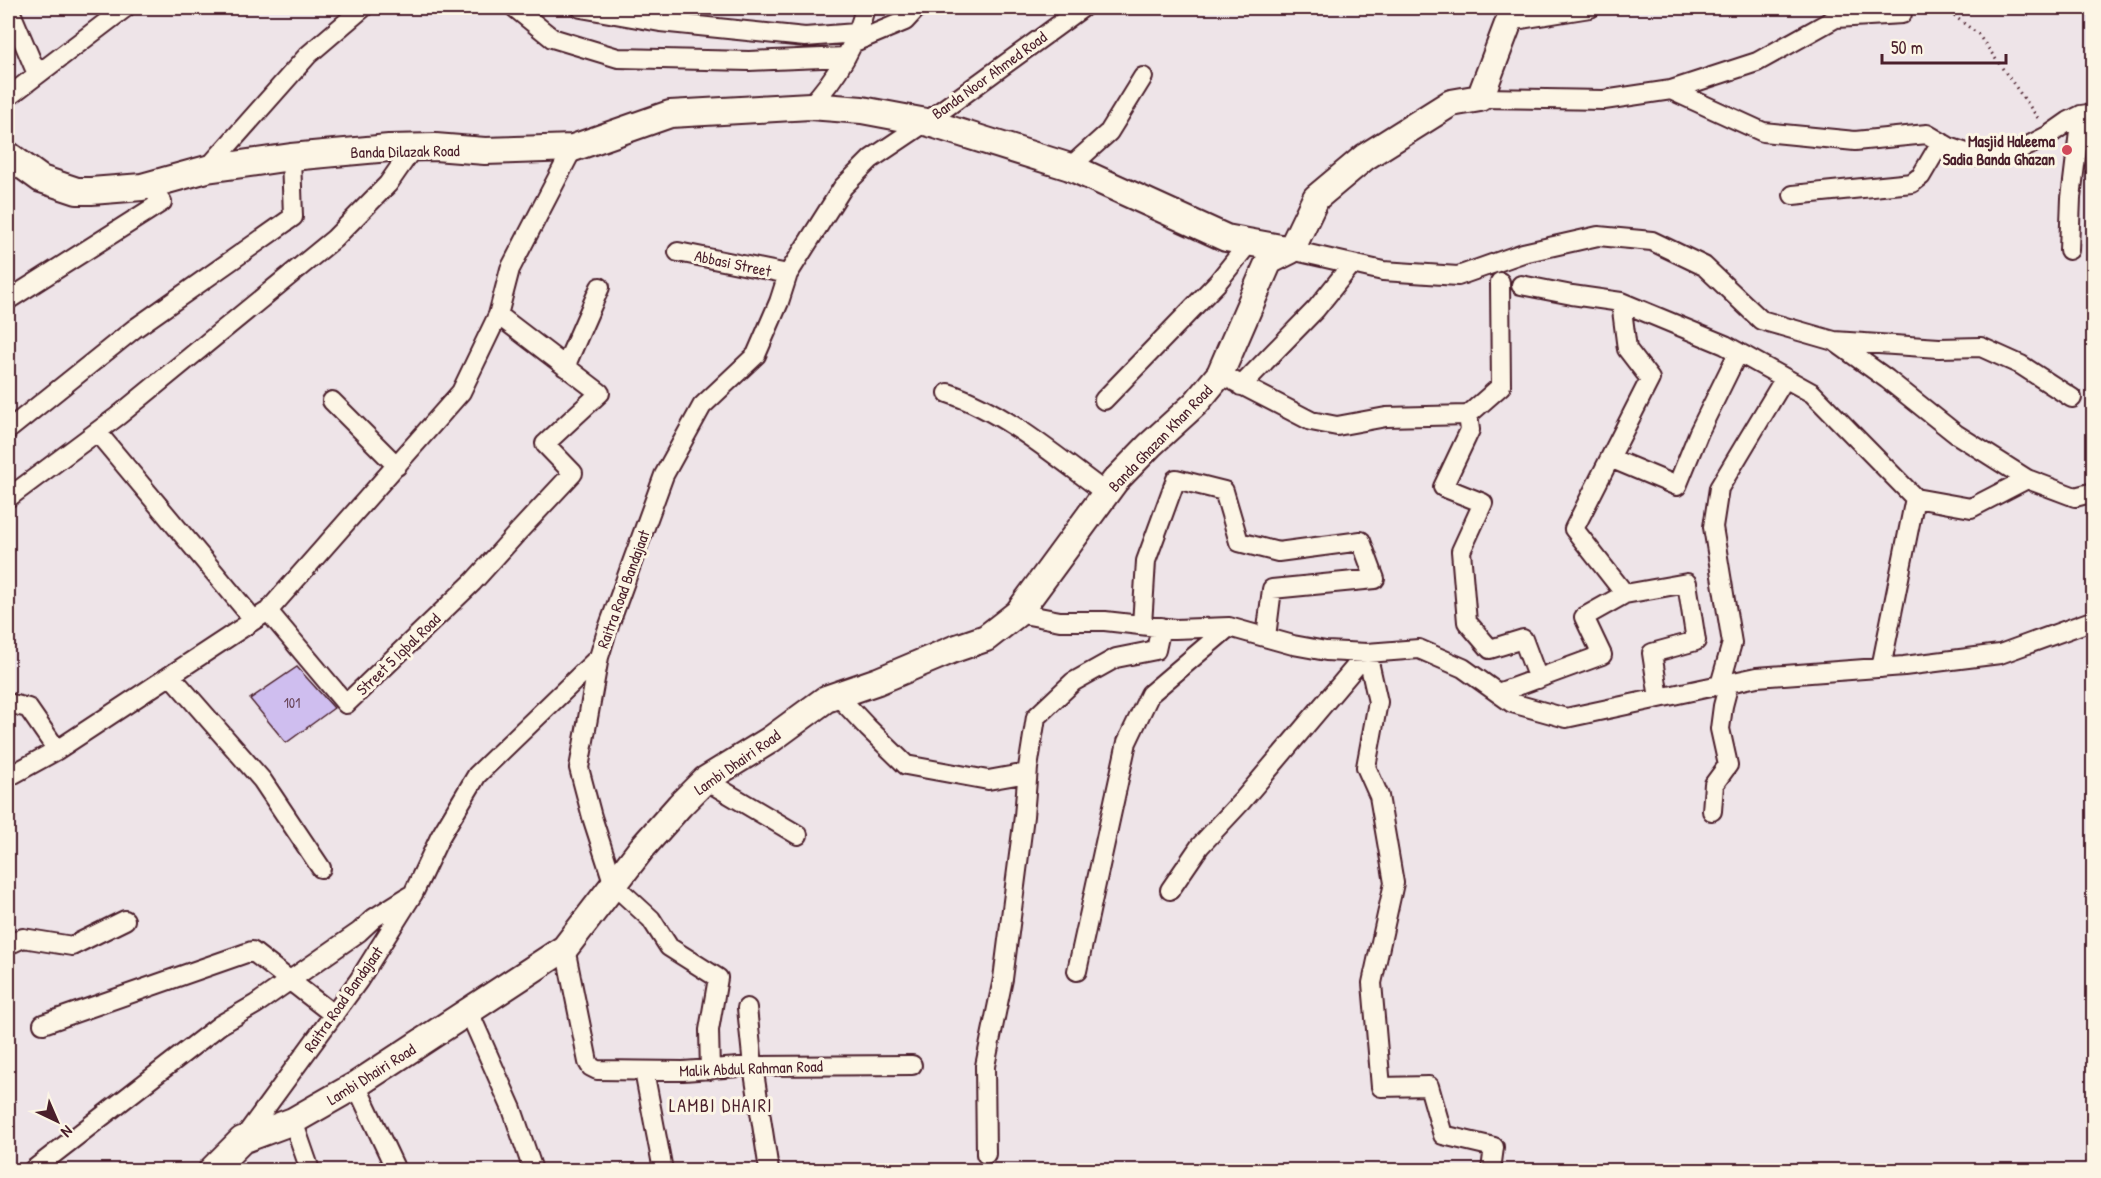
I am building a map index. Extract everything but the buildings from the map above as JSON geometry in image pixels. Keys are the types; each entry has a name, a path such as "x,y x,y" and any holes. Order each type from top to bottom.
{"street":[{"path":"9,8 38,74"},
{"path":"8,97 125,8"},
{"path":"207,170 308,56 363,8"},
{"path":"515,8 552,38 618,58 749,61 852,44 905,21 917,8"},
{"path":"581,8 660,22 852,44"},
{"path":"810,106 833,78 852,44 865,8"},
{"name":"Banda Noor Ahmed Road","path":"926,122 1082,8"},
{"path":"1480,98 1512,14 1590,8"},
{"path":"1902,14 1836,18 1757,62 1671,90 1604,100 1480,98 1451,103 1365,157 1316,198 1291,250 1383,271 1458,276 1523,253 1598,236 1652,241 1704,266 1761,321 1834,341 1939,348 1981,347 2021,365 2072,398"},
{"path":"1070,166 1109,132 1143,77"},
{"path":"1671,90 1763,132 1855,141 1927,134 1978,157 2022,149 2049,135 2068,121 2087,114"},
{"name":"Banda Dilazak Road","path":"8,155 41,179 77,191 149,185 207,170 291,157 414,148 485,151 573,148 670,114 810,106 862,110 926,122 1070,166 1226,238 1291,250"},
{"path":"2069,250 2071,198 2087,114"},
{"name":"Raitra Road Bandajaat","path":"242,1140 359,980 413,894 440,837 477,775 599,657 664,476 702,406 756,355 779,302 788,274 843,187 871,159 926,122"},
{"path":"1793,195 1912,183 1921,176 1941,142"},
{"path":"8,498 97,432 333,239 388,183 414,148"},
{"path":"8,777 57,750 261,615 397,466 461,393 498,315 510,269 573,148"},
{"path":"8,429 134,329 293,216 291,157"},
{"path":"8,300 162,202 149,185"},
{"path":"1104,400 1217,283 1249,243"},
{"name":"Banda Ghazan Khan Road","path":"1018,613 1106,493 1150,445 1196,403 1231,380 1269,261 1291,250"},
{"name":"Abbasi Street","path":"678,252 788,274"},
{"path":"1352,264 1316,309 1231,380 1311,421 1336,426 1386,417 1468,415 1501,386 1500,282"},
{"path":"1521,285 1621,302 1738,353 1785,378 1812,393 1915,498 1971,508 2026,478"},
{"path":"498,315 565,367 600,287"},
{"path":"1621,302 1627,349 1650,379 1574,529 1625,594"},
{"path":"1834,341 1887,379 1956,434 2026,478 2075,497 2094,492"},
{"path":"1610,458 1677,486 1738,353"},
{"name":"Street 5 Iqbal Road","path":"261,615 346,704 473,582 573,473 545,444 600,393 565,367"},
{"path":"1712,811 1713,784 1728,765 1720,729 1724,684 1732,643 1713,527 1719,489 1785,378"},
{"path":"948,393 964,398 1020,431 1106,493"},
{"path":"332,401 397,466"},
{"path":"1468,415 1470,430 1443,487 1483,503 1461,551 1467,622 1490,649 1522,639 1538,679"},
{"path":"97,432 261,615"},
{"path":"1142,625 1146,561 1176,479 1224,492 1239,542 1278,552 1361,541 1375,579 1272,589 1266,637"},
{"path":"1881,668 1915,498"},
{"path":"1498,693 1602,655 1584,617 1625,594 1687,583 1695,641 1652,653 1659,698"},
{"path":"1018,613 1060,621 1105,621 1175,629 1229,627 1326,651 1366,652 1419,649 1463,668 1512,703 1566,718 1757,677 1881,668 2000,654 2091,623"},
{"name":"Lambi Dhairi Road","path":"212,1170 242,1140 293,1121 356,1085 565,948 680,805 705,780 770,740 826,699 986,638 1018,613"},
{"path":"986,1154 985,1066 1003,979 1024,816 1027,773 1036,717 1073,682 1116,658 1156,650 1161,627"},
{"path":"1077,971 1127,742 1150,694 1229,627"},
{"path":"1170,890 1200,846 1242,801 1366,652"},
{"path":"1366,652 1378,702 1366,767 1379,796 1394,883 1372,983 1381,1087 1429,1086 1443,1136 1494,1147 1491,1170"},
{"path":"599,657 579,768 592,817 614,885 651,919 669,947 718,978 709,1030 710,1070"},
{"path":"171,676 262,780 321,868"},
{"path":"837,695 906,765 988,780 1027,773"},
{"path":"8,703 28,708 57,750"},
{"path":"705,780 798,835"},
{"path":"33,1170 220,1025 256,1004 359,932 374,918 413,894"},
{"path":"8,945 23,938 72,946 125,920"},
{"name":"Malik Abdul Rahman Road","path":"565,948 588,1062 597,1070 912,1065"},
{"path":"43,1024 252,951 334,1015"},
{"path":"747,1008 753,1066 769,1170"},
{"path":"470,1012 512,1109 533,1170"},
{"path":"644,1071 663,1170"},
{"path":"356,1085 396,1170"},
{"path":"293,1121 310,1170"}],"path":[{"path":"1902,14 1949,12 1978,34 2049,135"}],"place":[{"name":"Masjid Haleema Sadia Banda Ghazan","path":"2067,150"}],"district":[{"name":"LAMBI DHAIRI","path":"721,1106"}]}
